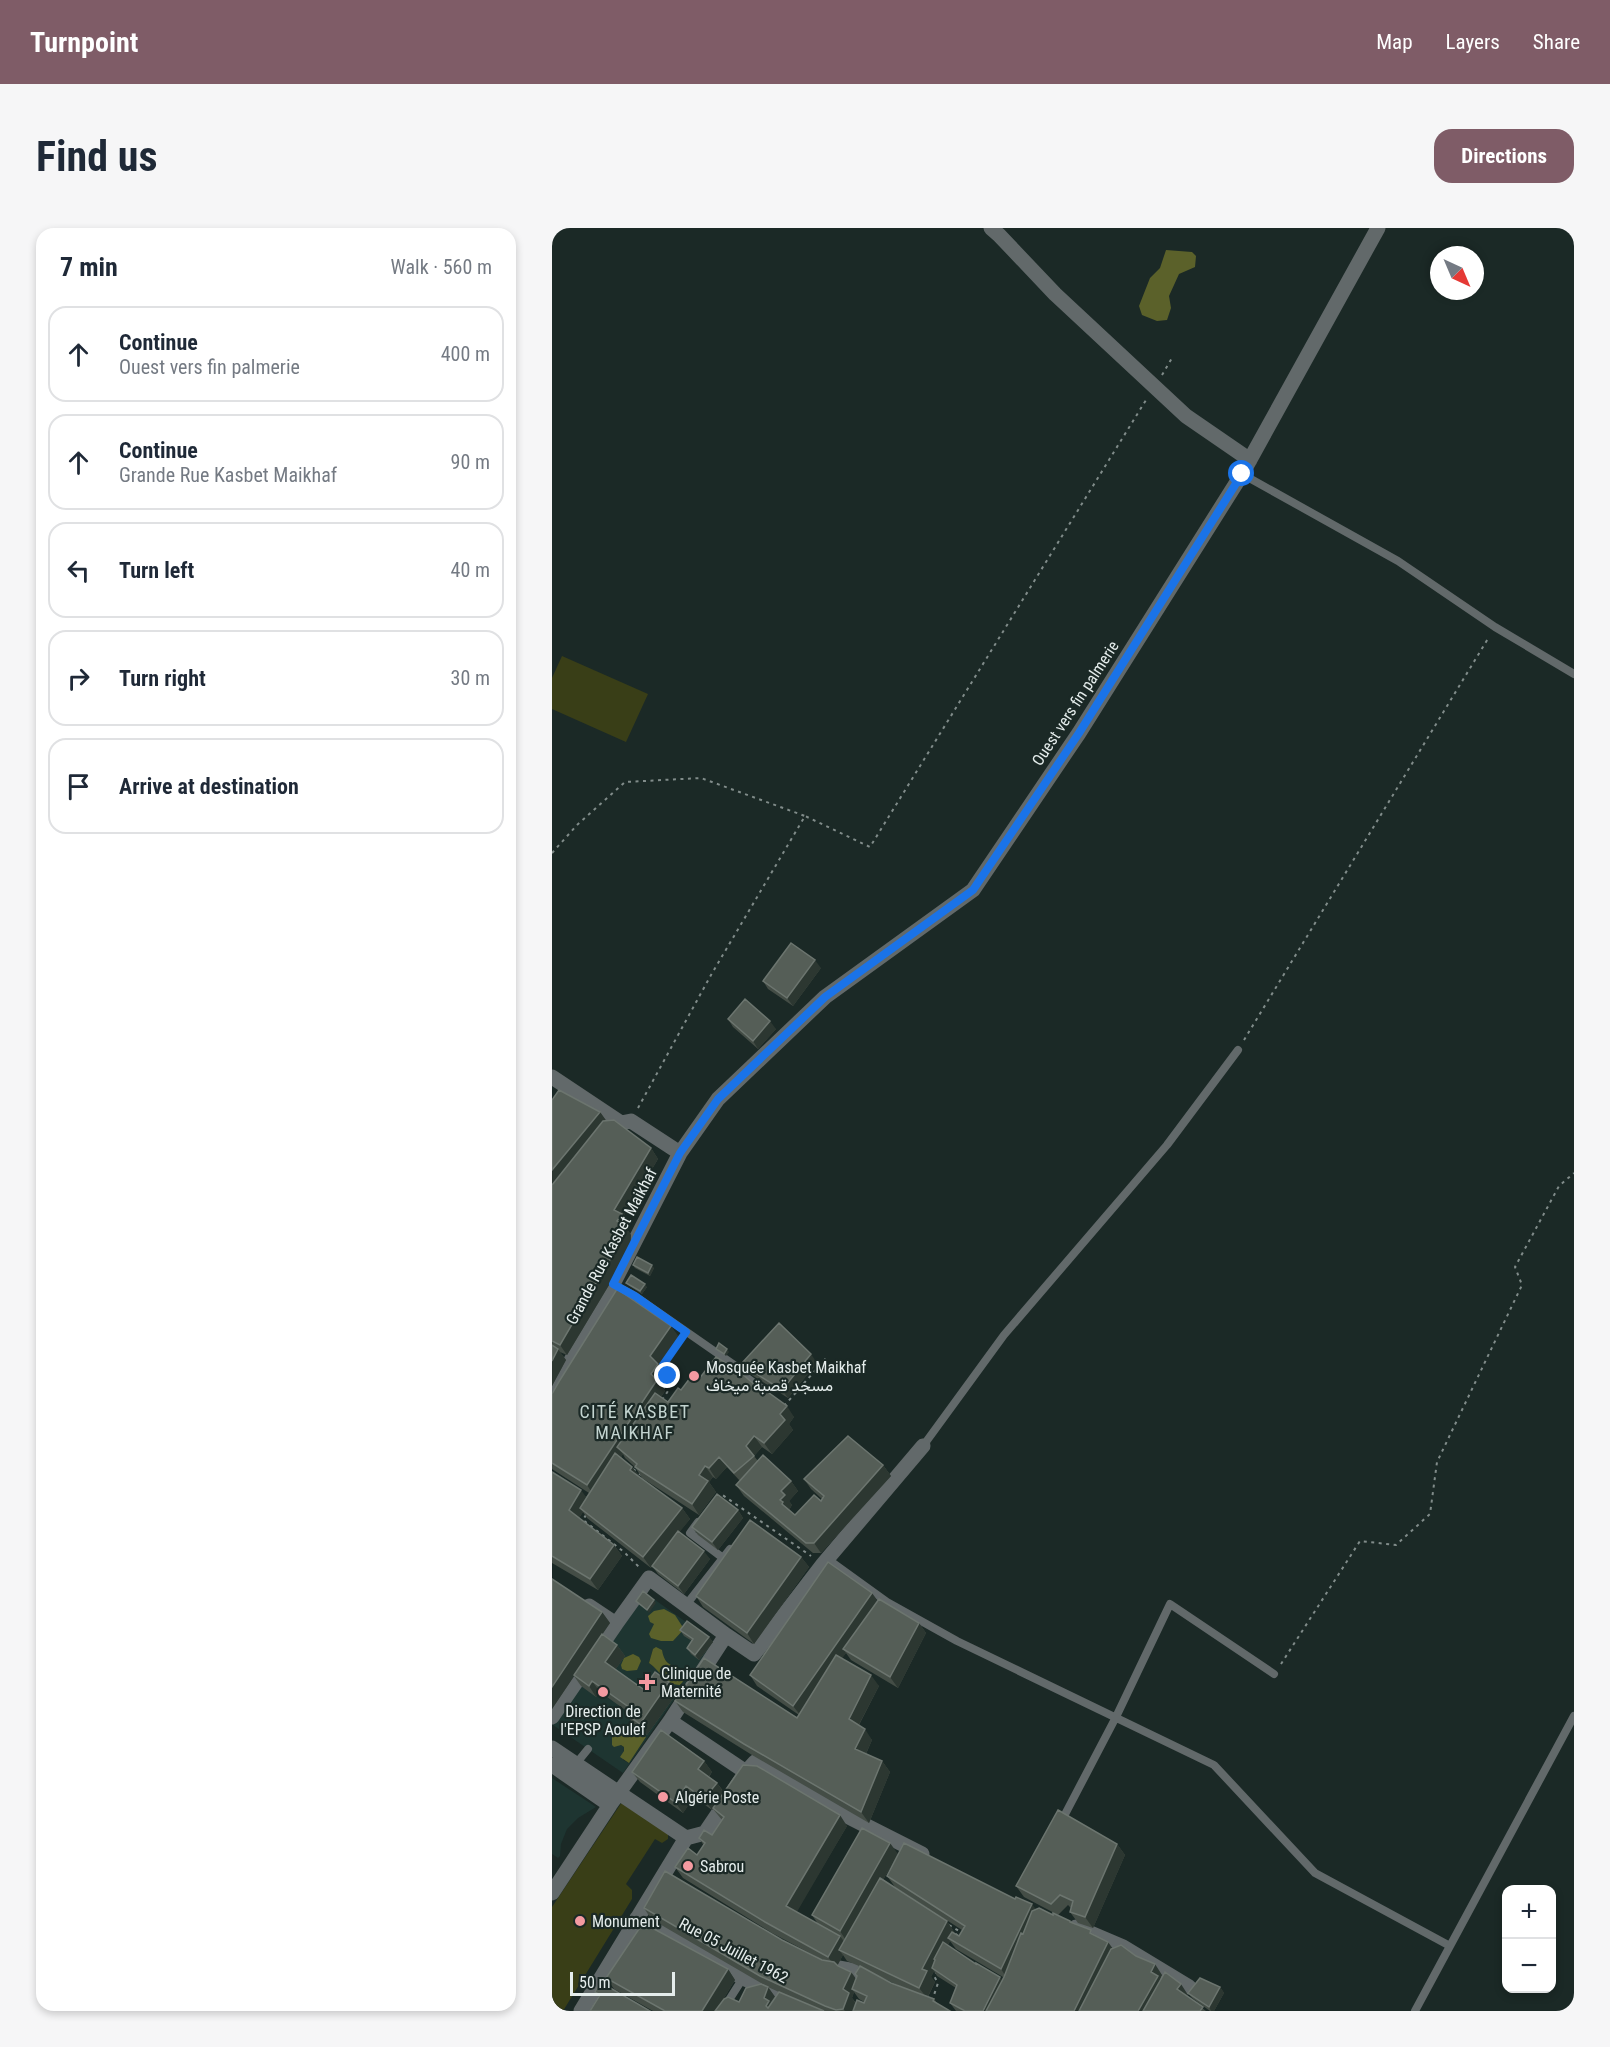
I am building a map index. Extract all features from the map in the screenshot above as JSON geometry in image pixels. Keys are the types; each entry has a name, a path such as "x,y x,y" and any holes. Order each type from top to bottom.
{"street":[{"path":"991,228 1055,294 1154,388 1186,416 1250,460"},
{"name":"Ouest vers fin palmerie","path":"705,1116 718,1099 825,997 973,890 1079,733 1242,474 1378,228"},
{"path":"552,1077 620,1124 680,1153"},
{"name":"Grande Rue Kasbet Maikhaf","path":"552,1395 613,1284 680,1153 705,1116"},
{"path":"552,1718 649,1578 754,1654 823,1564 923,1446"},
{"path":"579,1600 616,1624"},
{"path":"552,1893 558,1870 610,1805 670,1721 726,1635"},
{"path":"670,1721 746,1772"},
{"path":"552,1748 610,1805"},
{"path":"581,2011 603,1986 638,1918 686,1838 705,1833 755,1762 843,1814 936,1862"},
{"path":"552,1765 572,1770 619,1792 686,1838"},
{"name":"Rue 05 Juillet 1962","path":"638,1918 743,1978 815,2011"},
{"path":"1063,1922 1123,1947 1189,1987"},
{"path":"840,1968 867,1973 888,1982"}],"lane":[{"path":"1242,474 1398,561 1495,627 1574,674"},
{"path":"923,1446 1004,1335 1167,1145 1238,1050"},
{"path":"613,1284 635,1296 740,1369 739,1372 784,1406"},
{"path":"698,1522 690,1533 723,1558"},
{"path":"686,1605 736,1542"},
{"path":"823,1564 833,1563 887,1602 957,1641 1214,1765 1315,1873 1450,1946"},
{"path":"1057,1830 1116,1717 1170,1604 1274,1674"},
{"path":"1415,2011 1574,1716"},
{"path":"572,1770 588,1749"},
{"path":"722,2011 743,1978"}],"path":[{"path":"552,853 577,825 626,782 701,778 805,816 870,847 1172,358"},
{"path":"1238,1050 1495,627"},
{"path":"620,1124 805,816"},
{"path":"1274,1674 1359,1541 1396,1545 1431,1514 1437,1462 1522,1285 1515,1267 1559,1186 1574,1173"},
{"path":"662,1401 668,1391 661,1384 668,1376 663,1365 686,1332"},
{"path":"784,1406 827,1357"},
{"path":"632,1468 641,1475 641,1479"},
{"path":"715,1501 721,1494 823,1564"},
{"path":"589,1510 583,1520 624,1552 649,1578"},
{"path":"941,1919 958,1931 954,1938"},
{"path":"932,2003 938,1983 934,1976 939,1966"}],"shaded area":[{"name":"Clinique de Maternité","path":"644,1592 714,1642 623,1773 553,1725","holes":["610,1645 613,1673 651,1700 638,1719 600,1692 597,1697","653,1649 674,1668 680,1669 661,1676 657,1669 649,1663","624,1732 628,1735 646,1737 629,1763 623,1760 624,1747 613,1741 612,1737"]},
{"path":"552,1778 596,1807 578,1818 567,1829 558,1858 552,1854"}],"green space":[{"path":"1166,250 1192,252 1196,256 1195,267 1179,274 1169,296 1171,308 1167,320 1157,321 1142,315 1139,306 1150,278 1160,268"},
{"path":"562,656 648,694 626,742 552,709 552,678"},
{"path":"664,1609 675,1615 684,1629 673,1641 661,1641 651,1638 649,1634 654,1624 650,1622 648,1616 654,1611"},
{"path":"656,1647 662,1650 668,1663 686,1672 686,1678 680,1685 670,1683 649,1663 653,1649"},
{"path":"633,1654 641,1661 637,1670 622,1669 624,1658"},
{"path":"621,1732 628,1735 643,1734 646,1737 629,1763 620,1757 624,1747 612,1745 612,1737"},
{"path":"622,1802 668,1834 668,1839 662,1843 655,1839 626,1884 632,1890 632,1899 563,2011 552,2011 552,1907"}],"building":[{"path":"791,943 815,960 787,998 763,981"},
{"path":"745,999 770,1021 753,1041 728,1019"},
{"path":"559,1090 600,1112 552,1170 552,1100"},
{"path":"614,1120 651,1148 614,1210 622,1214 617,1221 624,1224 622,1239 560,1345 552,1341 552,1185 603,1121"},
{"path":"637,1257 652,1265 648,1273 633,1265"},
{"path":"631,1275 645,1284 640,1291 626,1283"},
{"path":"617,1289 671,1326 650,1356 658,1364 651,1374 657,1380 587,1485 552,1463 552,1394"},
{"path":"779,1323 811,1354 782,1390 741,1364"},
{"path":"719,1343 727,1349 724,1354 716,1349"},
{"path":"552,1345 558,1349 552,1361"},
{"path":"716,1357 787,1406 780,1414 785,1420 764,1443 754,1436 746,1446 754,1456 734,1473 719,1457 709,1468 705,1466 699,1475 708,1481 692,1504 635,1467 637,1464 617,1447 655,1393 668,1402 678,1388 681,1390 693,1374 699,1379"},
{"path":"848,1436 883,1465 814,1543 806,1543 736,1485 763,1455 791,1481 781,1491 785,1495 780,1500 795,1515 814,1495 821,1501 824,1496 804,1479"},
{"path":"615,1453 632,1467 630,1470 682,1508 643,1557 580,1508"},
{"path":"552,1472 581,1490 569,1510 614,1545 590,1579 552,1556"},
{"path":"717,1494 738,1510 712,1542 692,1527"},
{"path":"750,1520 801,1557 747,1633 696,1596"},
{"path":"678,1531 704,1551 678,1586 652,1566"},
{"path":"828,1562 872,1593 793,1706 750,1675"},
{"path":"552,1579 602,1612 552,1687"},
{"path":"643,1591 654,1600 647,1610 636,1601"},
{"path":"879,1599 919,1623 890,1677 843,1649"},
{"path":"687,1621 709,1637 695,1655 687,1648 693,1639 680,1630"},
{"path":"602,1634 617,1645 605,1662 643,1689 655,1672 669,1682 640,1724 626,1714 630,1708 592,1681 589,1686 574,1675"},
{"path":"836,1655 871,1675 849,1719 865,1729 855,1749 882,1761 861,1812 675,1701 704,1658 797,1718"},
{"path":"661,1730 704,1761 698,1769 717,1783 704,1799 686,1786 675,1802 632,1772"},
{"path":"743,1765 757,1766 840,1815 786,1906 840,1936 828,1957 675,1867 688,1848 697,1855 705,1843 699,1838 704,1830 712,1835 724,1817 713,1808"},
{"path":"1058,1810 1117,1844 1085,1917 1070,1912 1073,1901 1060,1895 1051,1904 1016,1886"},
{"path":"862,1828 890,1843 840,1931 812,1915"},
{"path":"904,1843 1015,1899 1016,1897 1032,1904 1001,1969 948,1938 952,1932 959,1936 965,1926 887,1876"},
{"path":"665,1871 782,1940 822,1960 834,1962 851,1972 843,1989 849,1993 843,2009 836,2010 825,2006 760,1976 644,1908"},
{"path":"880,1878 947,1921 922,1969 927,1971 919,1988 839,1950"},
{"path":"1039,1908 1091,1930 1090,1933 1108,1942 1074,2011 986,2011 1004,1977 1032,1911"},
{"path":"643,1923 728,1969 702,2011 665,2011 606,1978"},
{"path":"943,1942 1000,1977 983,2011 965,2011 950,2003 957,1985 932,1968"},
{"path":"1121,1945 1136,1956 1155,1964 1151,1972 1158,1976 1138,2011 1079,2011 1111,1949"},
{"path":"860,1966 891,1983 934,1999 933,2001 950,2011 853,2011 857,2000 864,2003 867,1996 852,1989 857,1976 855,1974"},
{"path":"1165,1972 1181,1984 1177,1989 1203,2007 1200,2011 1143,2011"},
{"path":"1200,1978 1220,1987 1209,2007 1188,1993"},
{"path":"600,1982 650,2011 590,2011 600,1995 595,1992"},
{"path":"761,1984 768,1987 764,1998 769,2001 766,2006 768,2008 779,1992 824,2011 715,2011 724,1999 728,1997 739,2002 746,1988"}],"place":[{"name":"Mosquée Kasbet Maikhaf مسجد قصبة ميخاف","path":"694,1376"},
{"name":"Clinique de Maternité","path":"647,1682"},
{"name":"Direction de l'EPSP Aoulef","path":"603,1692"},
{"name":"Algérie Poste","path":"663,1797"},
{"name":"Sabrou","path":"688,1866"},
{"name":"Monument","path":"580,1921"}],"district":[{"name":"CITÉ KASBET MAIKHAF","path":"635,1422"}],"route":[{"path":"668,1376 663,1365 686,1332 663,1314 613,1284 680,1153 718,1099 825,997 973,890 1079,733 1242,474"}]}
